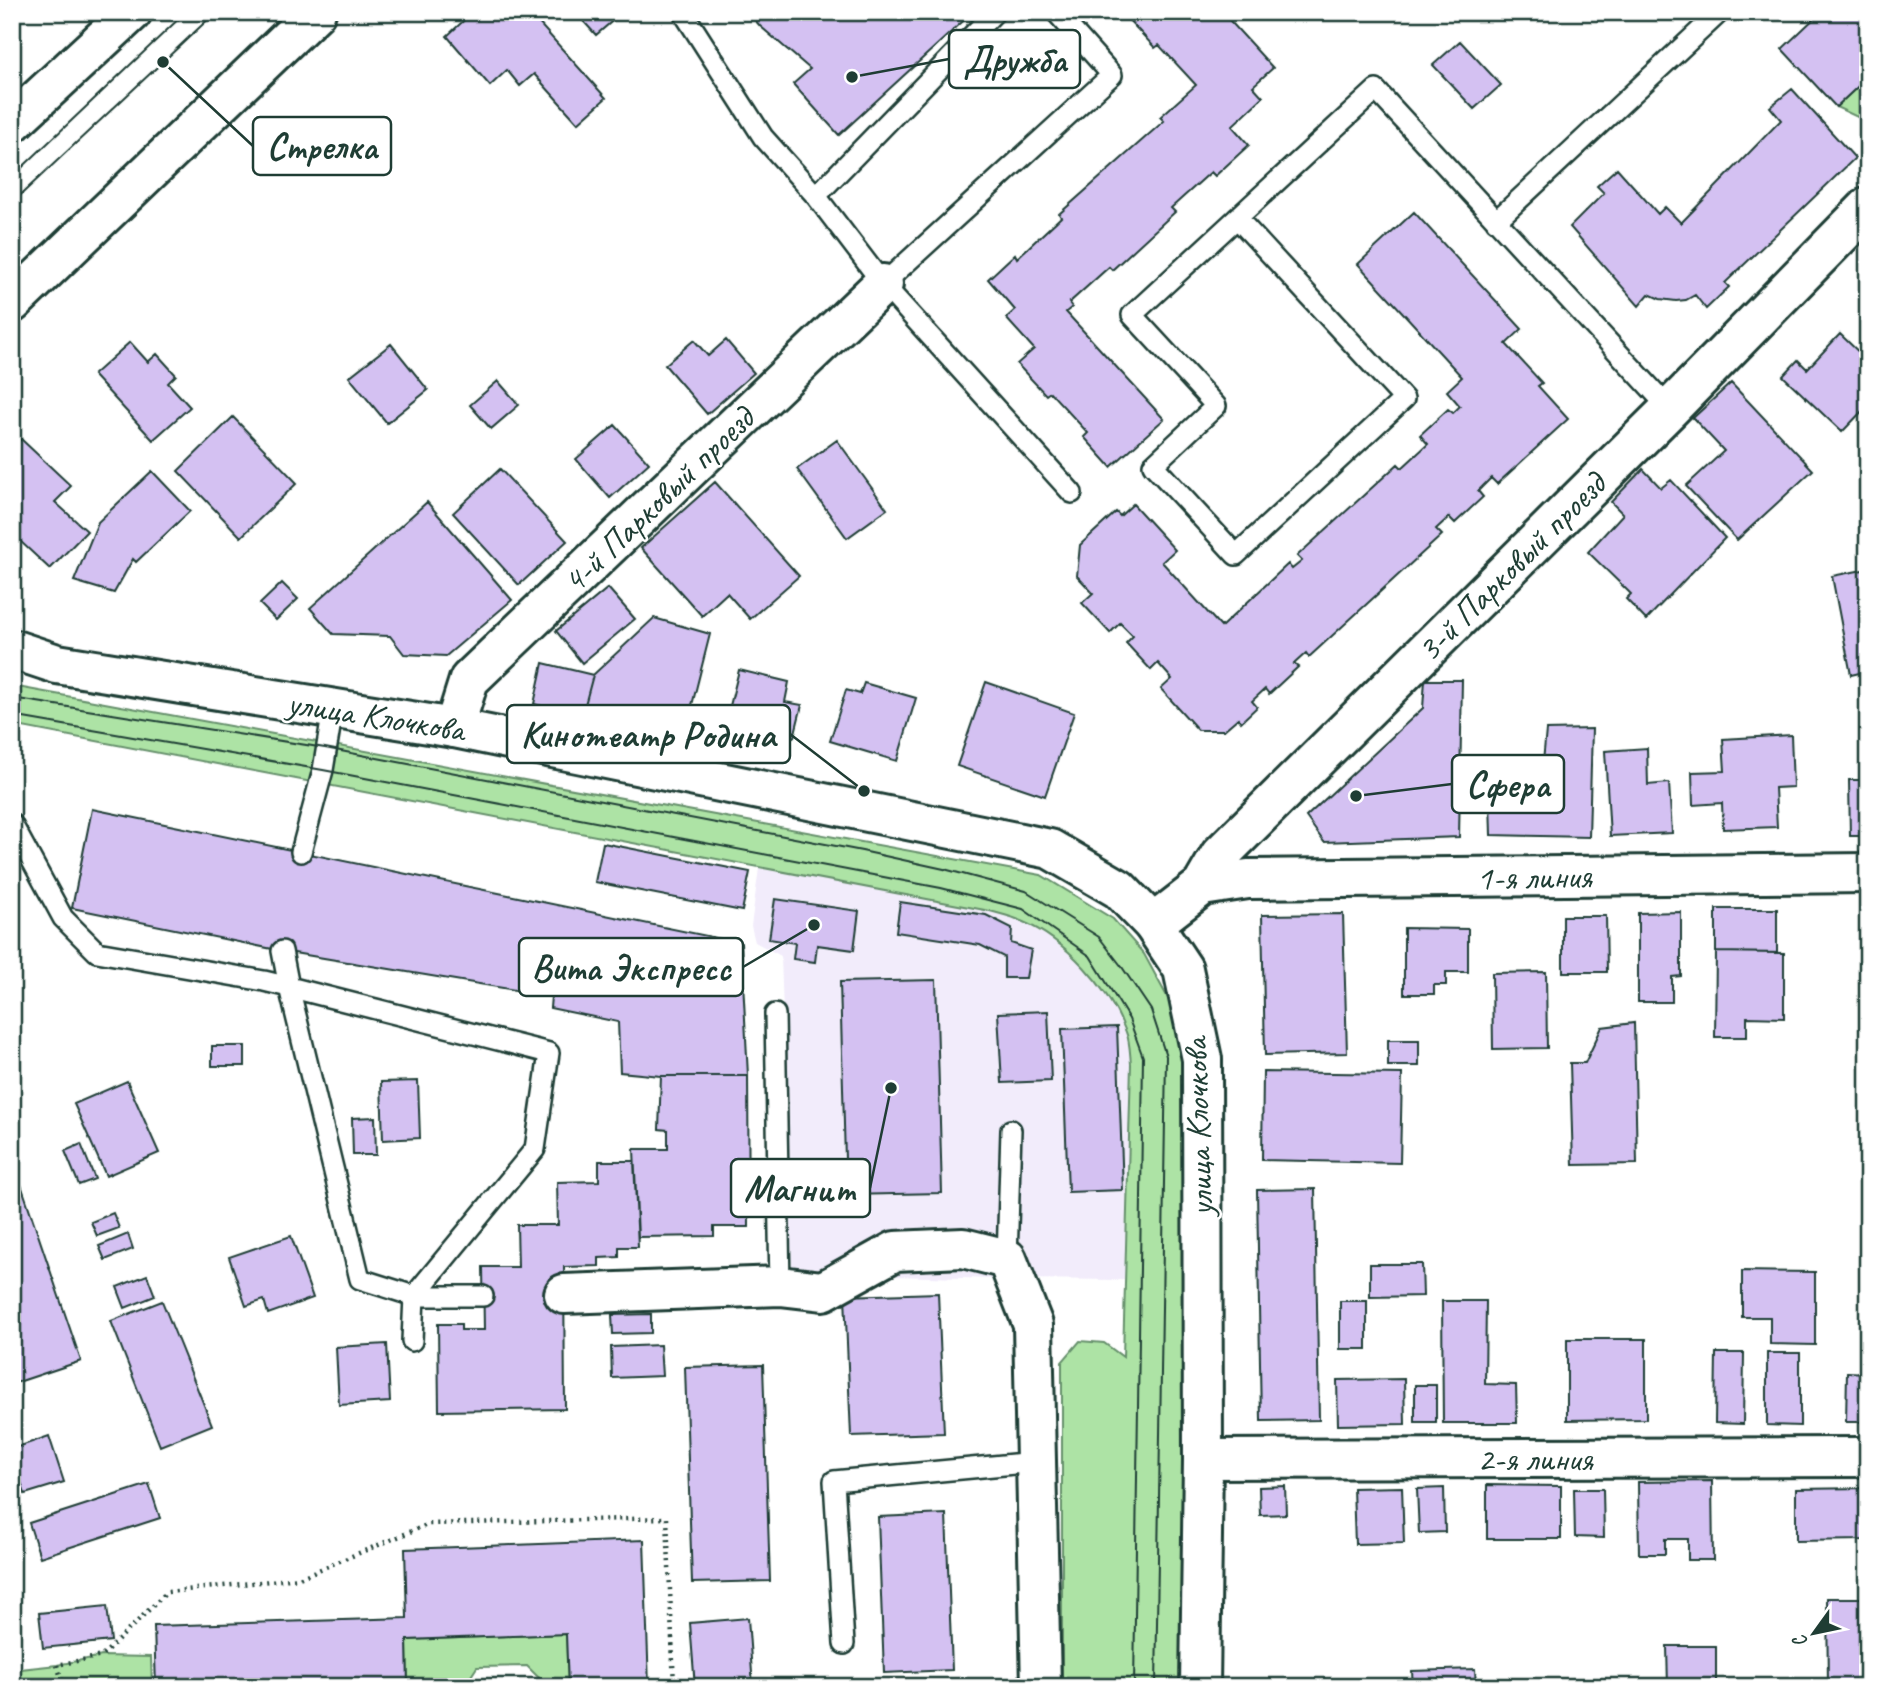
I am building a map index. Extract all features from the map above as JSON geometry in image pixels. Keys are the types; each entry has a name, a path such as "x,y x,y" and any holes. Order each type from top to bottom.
{"street":[{"path":"12,123 131,12"},
{"path":"12,303 316,12"},
{"name":"3-й Парковый проезд","path":"1153,924 1202,886 1220,855 1670,409 1868,207"},
{"name":"4-й Парковый проезд","path":"454,728 470,680 883,284"},
{"name":"улица Клочкова","path":"12,649 57,664 454,728 1050,849 1119,889 1153,924 1183,969 1202,1059 1203,1459 1200,1687"},
{"name":"1-я линия","path":"1202,886 1248,879 1868,873"},
{"path":"564,1294 780,1286 823,1291 895,1251 963,1248 1007,1259 1033,1325 1041,1687"},
{"name":"2-я линия","path":"1203,1459 1868,1457"}],"lane":[{"path":"683,12 762,137 816,196 883,284 1072,493"},
{"path":"816,196 995,12"},
{"path":"883,284 1112,75 1056,12"},
{"path":"1496,220 1720,12"},
{"path":"1237,218 1404,399 1236,555 1153,465 1216,406 1132,315 1237,218 1376,90 1670,409"},
{"path":"301,852 323,770 333,709"},
{"path":"12,824 62,918 97,952 264,981 549,1053 535,1149 414,1296 412,1341"},
{"path":"282,951 360,1279 414,1296 483,1296"},
{"path":"775,1014 780,1286"},
{"path":"1007,1259 1011,1130"},
{"path":"844,1644 834,1481 1035,1462"}],"path":[{"path":"64,1687 57,1665 102,1656 167,1592 299,1578 429,1524 667,1518 674,1687"}],"shaded area":[{"path":"759,868 990,911 1022,921 1050,938 1082,965 1105,992 1127,1034 1131,1064 1126,1280 792,1273 781,956 755,942 751,926"}],"green space":[{"path":"1868,77 1868,122 1836,107"},
{"path":"12,686 1041,875 1113,919 1144,954 1170,1002 1185,1053 1181,1687 1062,1687 1062,1362 1080,1341 1104,1343 1123,1357 1131,1064 1128,1039 1118,1015 1097,982 1069,952 1037,929 990,911 12,725"},
{"path":"566,1634 568,1687 543,1687 543,1682 527,1666 477,1667 464,1687 408,1687 407,1640"},
{"path":"102,1656 151,1657 152,1687 12,1686 12,1670"}],"building":[{"path":"473,12 529,12 606,98 578,123 534,74 520,86 507,70 490,86 447,36"},
{"path":"575,12 613,12 617,17 596,35"},
{"path":"748,12 973,12 839,135 793,84 810,69 760,26"},
{"path":"1132,12 1222,12 1273,68 1253,86 1263,97 1232,126 1249,145 1215,176 1211,172 1171,208 1175,212 1112,270 1109,267 1069,303 1072,307 1066,312 1164,419 1111,467 1084,437 1088,433 1050,392 1046,395 1017,364 1034,349 1006,318 1015,310 988,279 1015,254 1017,258 1061,217 1059,214 1164,121 1160,117 1196,85 1159,45 1155,48 1126,17"},
{"path":"1821,12 1868,12 1868,77 1836,107 1782,49"},
{"path":"1460,41 1501,85 1474,109 1433,65"},
{"path":"1792,89 1855,158 1725,283 1729,287 1706,309 1695,295 1676,301 1649,294 1639,306 1570,227 1604,193 1597,186 1617,168 1658,214 1665,207 1681,223 1781,120 1770,107"},
{"path":"1414,212 1522,329 1506,344 1542,383 1538,386 1568,419 1497,484 1491,478 1478,491 1483,497 1455,523 1449,517 1436,529 1442,535 1309,657 1306,653 1294,664 1298,667 1269,694 1265,689 1252,701 1257,707 1241,722 1238,718 1224,730 1198,730 1161,689 1172,679 1158,663 1151,670 1126,643 1133,636 1120,623 1110,633 1082,603 1093,593 1077,576 1080,545 1116,512 1120,516 1133,504 1175,550 1162,562 1221,627 1288,564 1292,569 1302,561 1297,556 1398,464 1402,468 1428,444 1420,435 1448,409 1453,413 1460,406 1447,391 1462,377 1358,264"},
{"path":"1840,334 1868,361 1868,405 1842,432 1783,376 1798,360 1807,369"},
{"path":"694,340 708,356 726,340 754,373 707,414 665,365"},
{"path":"130,342 148,362 157,354 176,375 168,383 190,407 153,440 93,375"},
{"path":"391,344 428,390 387,423 349,377"},
{"path":"498,381 519,405 491,429 470,405"},
{"path":"1731,383 1813,470 1737,540 1686,486 1724,451 1693,418"},
{"path":"233,417 297,483 241,537 178,471"},
{"path":"615,425 649,463 610,498 576,459"},
{"path":"21,439 71,486 55,502 87,531 50,569 19,540 12,546 12,448"},
{"path":"837,440 887,509 847,538 797,469"},
{"path":"500,469 567,541 519,585 453,513"},
{"path":"1643,469 1661,488 1671,480 1725,538 1646,620 1626,599 1631,594 1588,552 1623,514 1611,502"},
{"path":"152,471 190,511 136,562 133,559 114,593 74,581 98,522"},
{"path":"715,482 799,576 750,619 727,593 702,616 641,548"},
{"path":"427,502 512,600 446,656 404,654 390,636 333,634 310,608"},
{"path":"1868,569 1868,671 1851,675 1832,576"},
{"path":"282,583 298,599 276,620 260,604"},
{"path":"608,588 635,619 582,663 556,631"},
{"path":"654,618 710,634 683,741 582,716 593,675"},
{"path":"543,663 593,675 582,716 534,704"},
{"path":"739,670 789,682 785,702 802,705 794,737 772,732 774,725 728,714"},
{"path":"1425,680 1462,680 1459,837 1324,842 1306,817 1423,708"},
{"path":"986,682 1074,713 1045,796 957,766"},
{"path":"864,683 916,698 897,761 830,741 846,690 860,694"},
{"path":"1592,729 1589,837 1491,835 1489,766 1543,762 1546,730"},
{"path":"1791,735 1793,787 1775,788 1777,827 1723,829 1722,803 1693,805 1692,772 1725,771 1723,739"},
{"path":"1647,748 1648,785 1669,783 1672,833 1610,836 1605,751"},
{"path":"1849,780 1868,780 1868,836 1850,836"},
{"path":"92,809 741,943 748,1076 661,1076 620,1072 618,1022 550,1008 551,996 282,951 72,908"},
{"path":"603,843 750,872 742,911 595,882"},
{"path":"775,899 859,911 854,950 817,945 815,962 793,959 795,943 769,939"},
{"path":"900,902 986,915 1012,928 1011,943 1031,950 1026,978 1004,978 1004,957 980,945 896,932"},
{"path":"1716,909 1777,909 1777,953 1716,952"},
{"path":"1681,912 1681,976 1672,977 1672,1002 1638,1002 1638,913"},
{"path":"1343,914 1347,1053 1265,1055 1262,915"},
{"path":"1563,916 1606,916 1607,972 1563,972"},
{"path":"1404,928 1468,929 1468,972 1446,972 1446,985 1434,985 1434,994 1404,994"},
{"path":"1716,952 1784,953 1784,1018 1747,1017 1747,1037 1715,1037"},
{"path":"1546,972 1547,1048 1493,1049 1492,973"},
{"path":"936,980 942,1193 846,1195 840,982"},
{"path":"1048,1011 1051,1081 1002,1083 998,1013"},
{"path":"1634,1023 1637,1164 1573,1165 1570,1063 1585,1063 1602,1027"},
{"path":"1117,1027 1123,1190 1068,1192 1062,1029"},
{"path":"1388,1040 1419,1040 1419,1066 1388,1066"},
{"path":"212,1046 245,1046 245,1066 212,1066"},
{"path":"1263,1072 1402,1074 1400,1163 1262,1160"},
{"path":"661,1076 748,1076 749,1227 714,1227 714,1236 638,1237 634,1149 668,1149 668,1130 659,1129"},
{"path":"127,1081 159,1153 106,1176 74,1104"},
{"path":"418,1081 420,1138 383,1140 381,1082"},
{"path":"375,1117 376,1155 353,1155 352,1118"},
{"path":"81,1144 95,1179 79,1185 65,1151"},
{"path":"599,1161 634,1161 638,1247 619,1247 619,1257 599,1258 599,1266 564,1267 565,1409 439,1411 438,1324 461,1324 461,1330 484,1330 483,1267 518,1267 517,1225 558,1225 557,1182 599,1181"},
{"path":"14,1164 81,1361 12,1384 12,1165"},
{"path":"1315,1189 1319,1420 1261,1421 1257,1190"},
{"path":"113,1213 119,1228 97,1236 91,1222"},
{"path":"128,1234 133,1249 105,1260 99,1246"},
{"path":"291,1236 313,1298 268,1314 264,1300 246,1306 229,1257"},
{"path":"1370,1264 1422,1264 1423,1296 1370,1297"},
{"path":"1742,1271 1815,1272 1815,1345 1770,1344 1770,1317 1742,1317"},
{"path":"147,1275 155,1296 125,1308 117,1287"},
{"path":"938,1293 944,1433 851,1436 845,1296"},
{"path":"162,1301 212,1425 160,1446 111,1321"},
{"path":"1340,1301 1367,1301 1367,1349 1340,1349"},
{"path":"1442,1301 1486,1301 1485,1384 1516,1385 1517,1423 1443,1423"},
{"path":"651,1314 651,1333 613,1334 612,1315"},
{"path":"1567,1339 1646,1339 1646,1419 1567,1420"},
{"path":"387,1344 390,1402 339,1405 336,1347"},
{"path":"660,1345 662,1376 612,1378 611,1347"},
{"path":"1716,1353 1744,1353 1743,1424 1715,1423"},
{"path":"1767,1353 1800,1353 1800,1426 1767,1425"},
{"path":"763,1365 770,1581 692,1583 685,1367"},
{"path":"1847,1372 1868,1373 1868,1422 1846,1422"},
{"path":"1404,1379 1405,1424 1338,1425 1337,1380"},
{"path":"1415,1385 1436,1385 1436,1422 1415,1422"},
{"path":"49,1436 64,1482 25,1494 12,1449"},
{"path":"1712,1481 1713,1560 1688,1560 1688,1539 1665,1539 1665,1554 1639,1554 1638,1482"},
{"path":"149,1484 160,1518 40,1557 29,1523"},
{"path":"1487,1485 1561,1486 1561,1539 1487,1539"},
{"path":"1285,1486 1286,1514 1260,1515 1259,1487"},
{"path":"1402,1487 1404,1543 1355,1544 1353,1488"},
{"path":"1444,1488 1445,1532 1419,1533 1417,1489"},
{"path":"1865,1488 1865,1540 1796,1541 1796,1489"},
{"path":"1574,1489 1603,1489 1604,1538 1575,1537"},
{"path":"946,1514 952,1670 884,1673 878,1517"},
{"path":"644,1540 649,1687 568,1687 566,1634 407,1640 408,1687 156,1687 154,1626 407,1618 405,1549"},
{"path":"1827,1598 1868,1598 1868,1687 1828,1687"},
{"path":"107,1606 111,1641 43,1648 39,1613"},
{"path":"748,1618 753,1687 695,1687 690,1623"},
{"path":"1667,1646 1716,1646 1716,1687 1668,1687"},
{"path":"1475,1669 1476,1687 1413,1687 1412,1671"},
{"path":"1279,1681 1333,1683 1333,1687 1279,1687"}],"tram line":[{"path":"12,177 186,12"},
{"path":"12,203 216,12"},
{"path":"12,698 325,748 944,869 1026,891 1099,937 1151,1010 1166,1056 1156,1687"},
{"path":"12,716 323,770 941,888 1023,909 1090,956 1129,1019 1143,1057 1134,1687"}],"place":[{"name":"Стрелка","path":"163,62"},
{"name":"Дружба","path":"852,77"},
{"name":"Кинотеатр Родина","path":"864,791"},
{"name":"Сфера","path":"1356,796"},
{"name":"Вита Экспресс","path":"814,925"},
{"name":"Магнит","path":"891,1088"}]}
